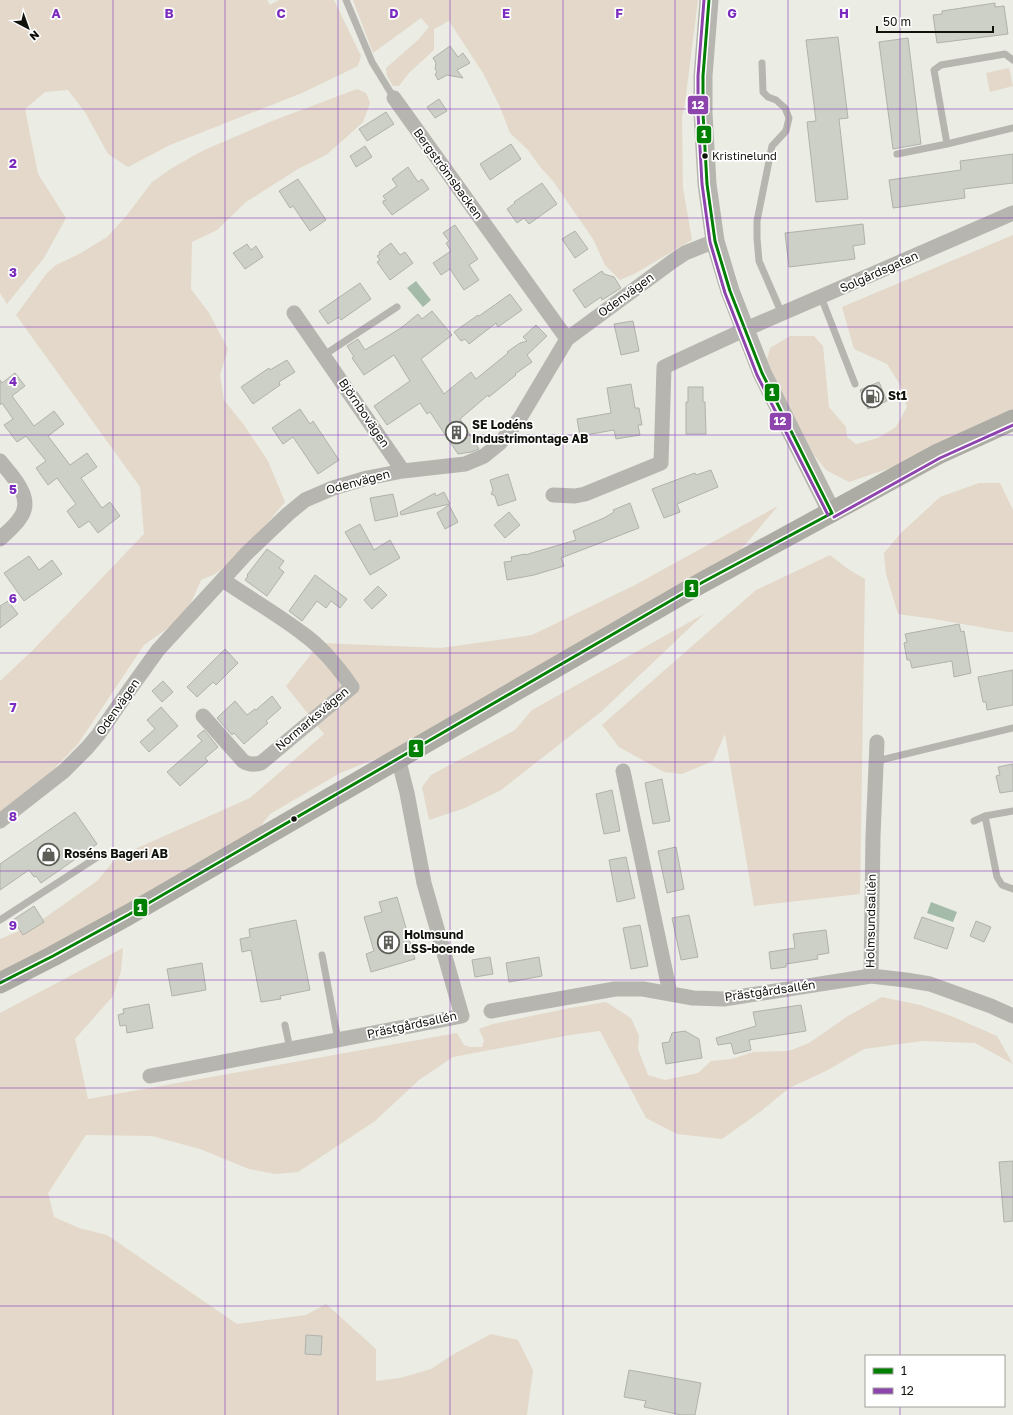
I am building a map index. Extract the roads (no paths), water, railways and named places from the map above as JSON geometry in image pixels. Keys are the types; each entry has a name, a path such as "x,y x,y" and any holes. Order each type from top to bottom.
{"main road":[{"path":"0,982 53,956 128,915 703,582 938,454 1013,420"}],"street":[{"path":"709,0 703,76 703,112 707,184 715,241 730,291 762,373 832,513"},
{"name":"Bergströmsbacken","path":"394,98 567,339"},
{"name":"Solgårdsgatan","path":"553,496 575,496 585,494 661,463 664,368 744,330 782,315 1013,213"},
{"name":"Odenvägen","path":"0,821 64,771 87,748 98,735 158,650 276,524 305,500 333,488 367,478 403,471 465,464 491,452 520,418 567,339 685,253 715,241"},
{"name":"Björnbovägen","path":"294,313 403,471"},
{"path":"0,460 24,495 26,507 21,518 0,538"},
{"name":"Normarksvägen","path":"203,716 243,761 247,764 256,764 261,763 352,687 328,656 303,633 223,580"},
{"name":"Holmsundsallén","path":"877,742 873,836 871,976 930,984 991,1006 1013,1016"},
{"name":"Prästgårdsallén","path":"150,1076 462,1016 424,883 407,793 398,758"},
{"path":"623,771 670,993"},
{"name":"Prästgårdsallén","path":"491,1011 615,989 643,989 692,998 724,999 871,976"}],"lane":[{"name":"Bergströmsbacken","path":"346,0 372,62 394,98"},
{"path":"947,144 934,70 941,65 1005,54 1013,60"},
{"path":"762,63 763,92 785,108 789,118 786,131 772,146 757,221 759,261 782,315"},
{"path":"896,154 947,144 1013,128"},
{"path":"821,297 855,384"},
{"path":"324,355 397,307"},
{"path":"877,761 1013,728"},
{"path":"974,821 985,816 1013,811"},
{"path":"985,816 997,877 1002,884 1013,889"},
{"path":"0,920 99,856"},
{"path":"322,955 338,1040"},
{"path":"285,1025 290,1049"}],"place":[{"name":"Kristinelund","path":"705,156"},
{"name":"St1","path":"873,396"},
{"name":"SE Lodéns Industrimontage AB","path":"456,432"},
{"name":"Roséns Bageri AB","path":"49,854"},
{"name":"Holmsund LSS-boende","path":"389,942"}]}
